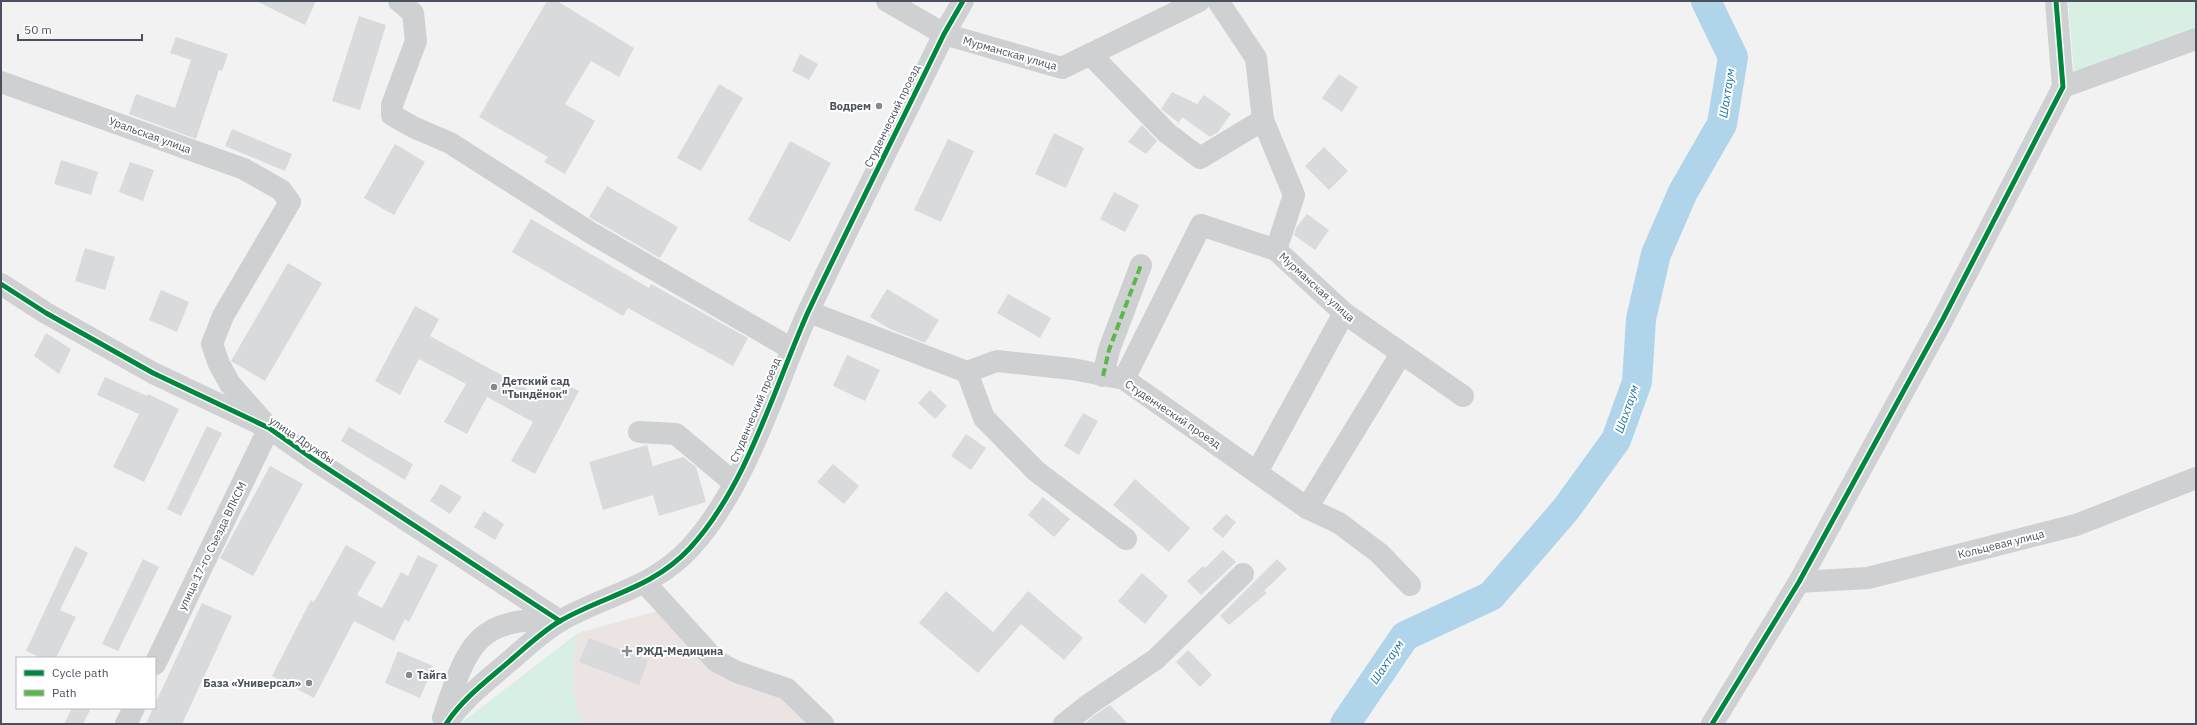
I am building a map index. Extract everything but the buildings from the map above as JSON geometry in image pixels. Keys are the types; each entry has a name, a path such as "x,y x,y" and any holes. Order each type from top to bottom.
{"street":[{"path":"399,1 412,13 416,41 392,105 392,115 450,143 591,233 792,349"},
{"name":"Мурманская улица","path":"887,1 944,34 1062,68 1199,1"},
{"name":"Студенческий проезд","path":"446,724 458,705 560,621 645,583 673,564 706,529 734,483 749,452 809,312 944,34 963,1"},
{"name":"Мурманская улица","path":"1218,1 1256,58 1263,120 1294,195 1276,250 1344,313 1463,396"},
{"path":"1712,724 1798,582 1943,319 2063,87 2056,1"},
{"path":"2063,87 2196,39"},
{"path":"1090,54 1167,133 1200,158 1263,120"},
{"name":"Уральская улица","path":"1,82 244,169 282,190 290,202 223,316 212,344 218,364 230,384 269,428"},
{"path":"1114,378 1201,225 1276,250"},
{"path":"1114,378 1109,350 1141,265"},
{"name":"улица Дружбы","path":"1,284 46,313 153,373 269,428 312,459 560,621"},
{"path":"809,312 967,372 984,418 1036,472 1126,540"},
{"path":"1257,472 1344,313"},
{"path":"1307,508 1401,354"},
{"name":"Студенческий проезд","path":"967,372 997,361 1072,369 1114,378 1257,472 1307,508 1339,523 1379,553 1410,585"},
{"name":"улица 17-го Съезда ВЛКСМ","path":"156,662 269,428"},
{"path":"639,432 676,434 734,483"},
{"name":"Кольцевая улица","path":"1798,582 1868,578 2076,525 2196,478"},
{"path":"1064,724 1088,705 1156,660 1243,574"},
{"path":"645,583 716,661 737,672 787,689 823,724"},
{"path":"441,724 454,684 477,640 493,628 507,624 531,619 560,621"},
{"path":"126,724 134,709"}],"shaded area":[{"name":"РЖД-Медицина","path":"657,611 779,694 812,724 460,724 578,633"}],"green space":[{"path":"2068,1 2196,1 2196,34 2074,73"},
{"path":"578,633 574,655 573,678 574,693 581,724 460,724"}],"waterway":[{"name":"Шахтаум","path":"1345,724 1405,636 1491,596 1566,509 1616,440 1637,382 1641,319 1656,254 1683,192 1722,124 1733,57 1706,1"}],"marked path":[{"path":"1103,376 1109,350 1141,265"}],"cycle path":[{"path":"446,724 460,706 476,690 541,634 577,612 628,590 660,573 690,548 710,523 728,496 743,466 758,435 808,312 841,242 944,34 963,1"},
{"path":"1712,724 1799,582 1943,319 2063,87 2056,1"},
{"path":"1,284 46,313 153,373 269,428 313,459 560,621"}],"place":[{"name":"Водрем","path":"879,106"},
{"name":"Детский сад \"Тындёнок\"","path":"494,387"},
{"name":"РЖД-Медицина","path":"627,651"},
{"name":"Тайга","path":"409,675"},
{"name":"База «Универсал»","path":"309,683"}]}
